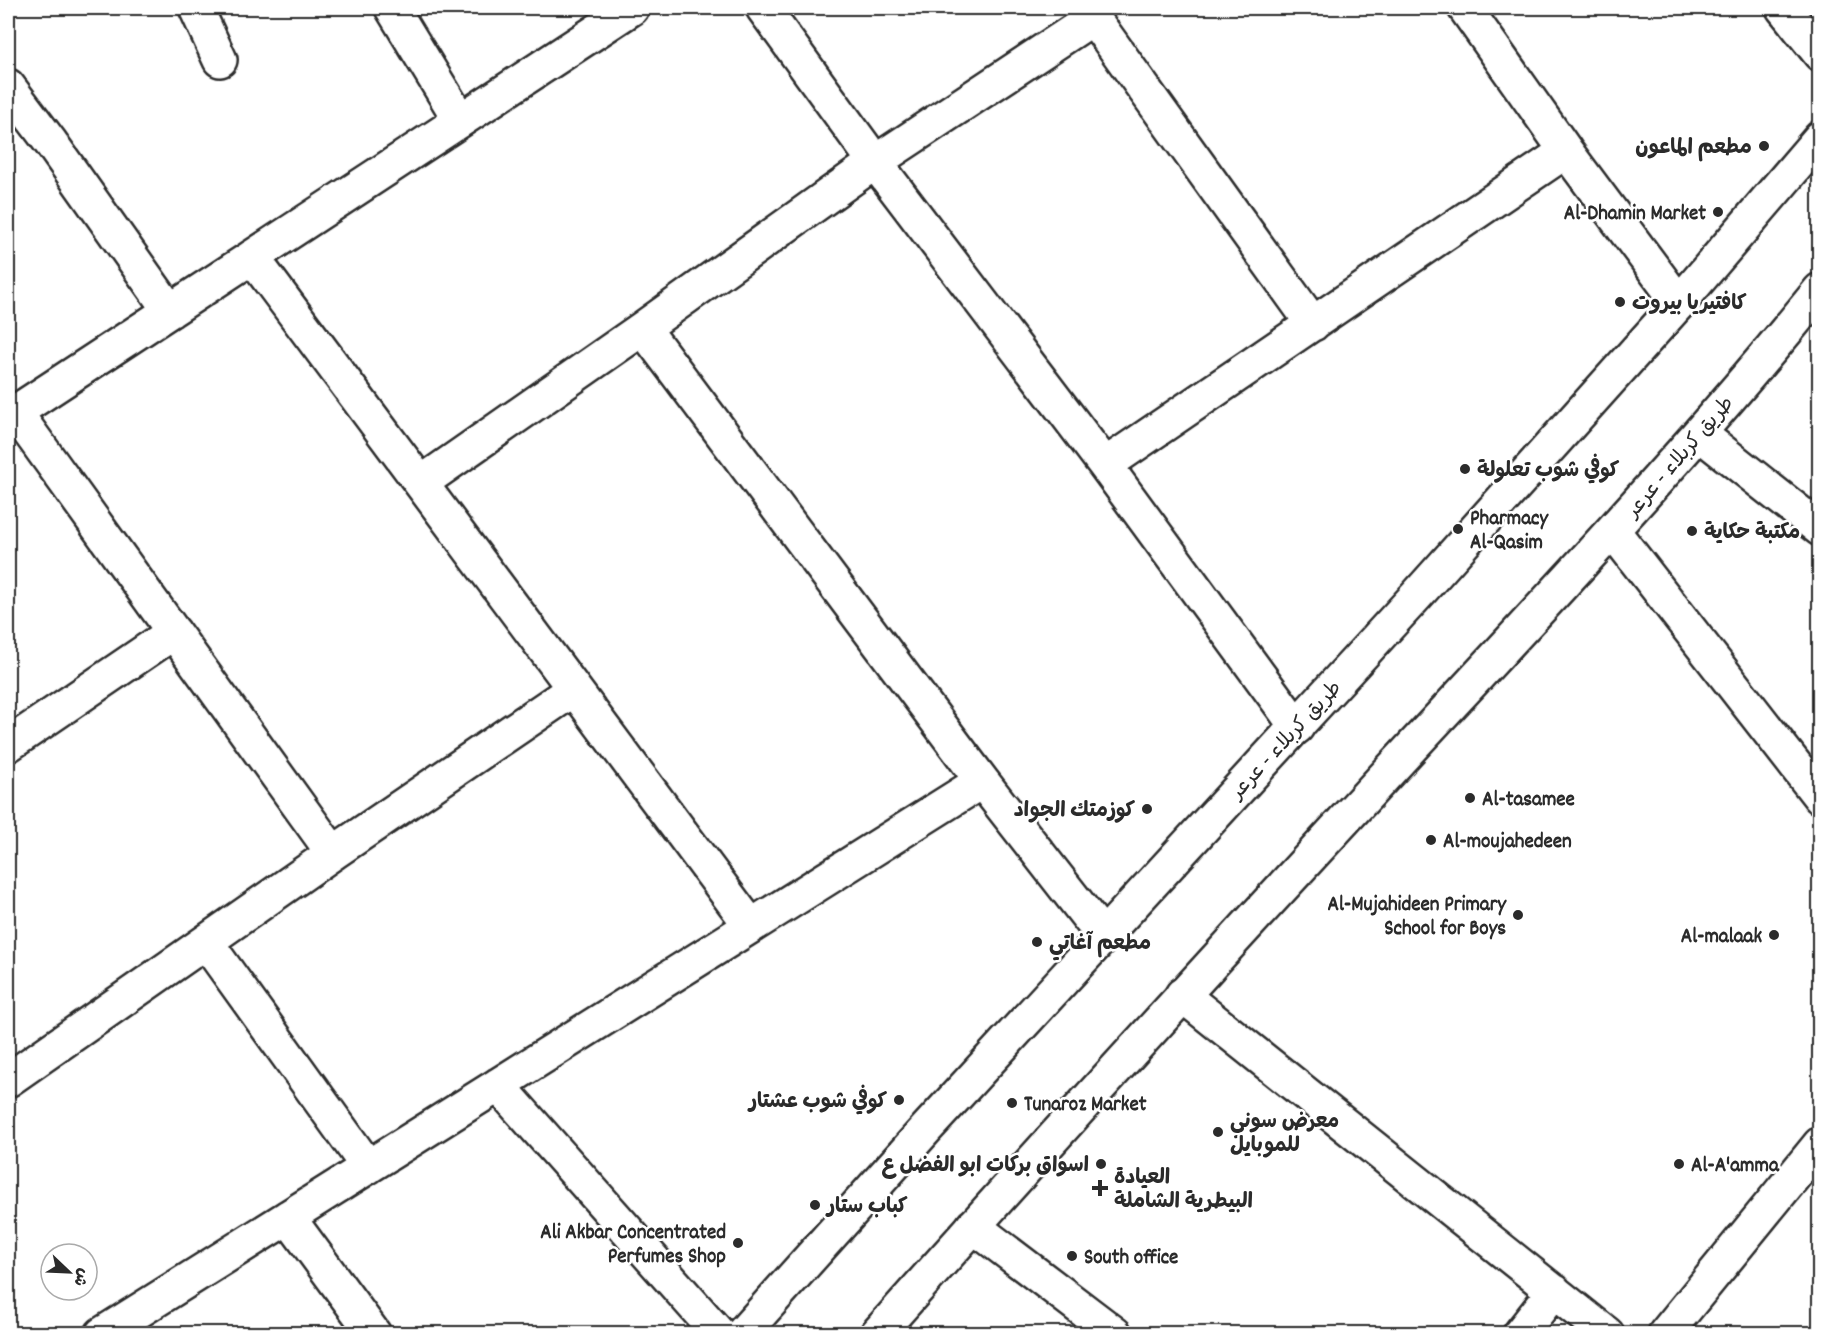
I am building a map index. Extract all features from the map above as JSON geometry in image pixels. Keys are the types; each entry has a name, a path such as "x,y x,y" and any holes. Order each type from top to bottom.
{"street":[{"path":"196,8 220,60"},
{"path":"392,8 460,120"},
{"path":"333,853 174,632 11,415 632,8"},
{"path":"763,8 874,162 1105,465 1297,727"},
{"path":"1465,8 1566,151 1679,303"},
{"path":"1783,8 1820,54"},
{"path":"421,483 643,328 874,162 1089,13 1313,324"},
{"path":"13,102 51,143 170,310"},
{"name":"طريق كربلاء - عرعر","path":"742,1334 1103,936 1297,727 1679,303 1820,138"},
{"path":"1105,465 1566,151"},
{"path":"252,257 751,926"},
{"name":"طريق كربلاء - عرعر","path":"877,1334 1182,995 1700,434 1820,290"},
{"path":"643,328 982,781 1103,936"},
{"path":"1700,434 1820,529"},
{"path":"1612,531 1820,797"},
{"path":"8,745 174,632"},
{"path":"8,1080 574,688"},
{"path":"102,1334 982,781"},
{"path":"206,942 368,1167"},
{"path":"1182,995 1607,1334"},
{"path":"498,1085 718,1334"},
{"path":"1665,1334 1820,1144"},
{"path":"288,1217 374,1334"},
{"path":"973,1226 1115,1334"},
{"path":"1520,1334 1554,1291"}],"place":[{"name":"مطعم الماعون","path":"1764,146"},
{"name":"Al-Dhamin Market","path":"1718,212"},
{"name":"كافتيريا بيروت","path":"1620,302"},
{"name":"كوفي شوب تعلولة","path":"1465,469"},
{"name":"Pharmacy Al-Qasim","path":"1458,529"},
{"name":"مكتبة حكاية","path":"1692,531"},
{"name":"Al-tasamee","path":"1470,798"},
{"name":"كوزمتك الجواد","path":"1147,809"},
{"name":"Al-moujahedeen","path":"1431,840"},
{"name":"Al-Mujahideen Primary School for Boys","path":"1518,915"},
{"name":"Al-malaak","path":"1774,935"},
{"name":"مطعم آغاتي","path":"1037,942"},
{"name":"كوفي شوب عشتار","path":"899,1100"},
{"name":"Tunaroz Market","path":"1012,1103"},
{"name":"معرض سوني للموبايل","path":"1218,1132"},
{"name":"اسواق بركات ابو الفضل ع","path":"1101,1164"},
{"name":"Al-A'amma","path":"1679,1164"},
{"name":"العيادة البيطرية الشاملة","path":"1100,1188"},
{"name":"كباب ستار","path":"815,1205"},
{"name":"Ali Akbar Concentrated Perfumes Shop","path":"738,1243"},
{"name":"South office","path":"1072,1256"}]}
